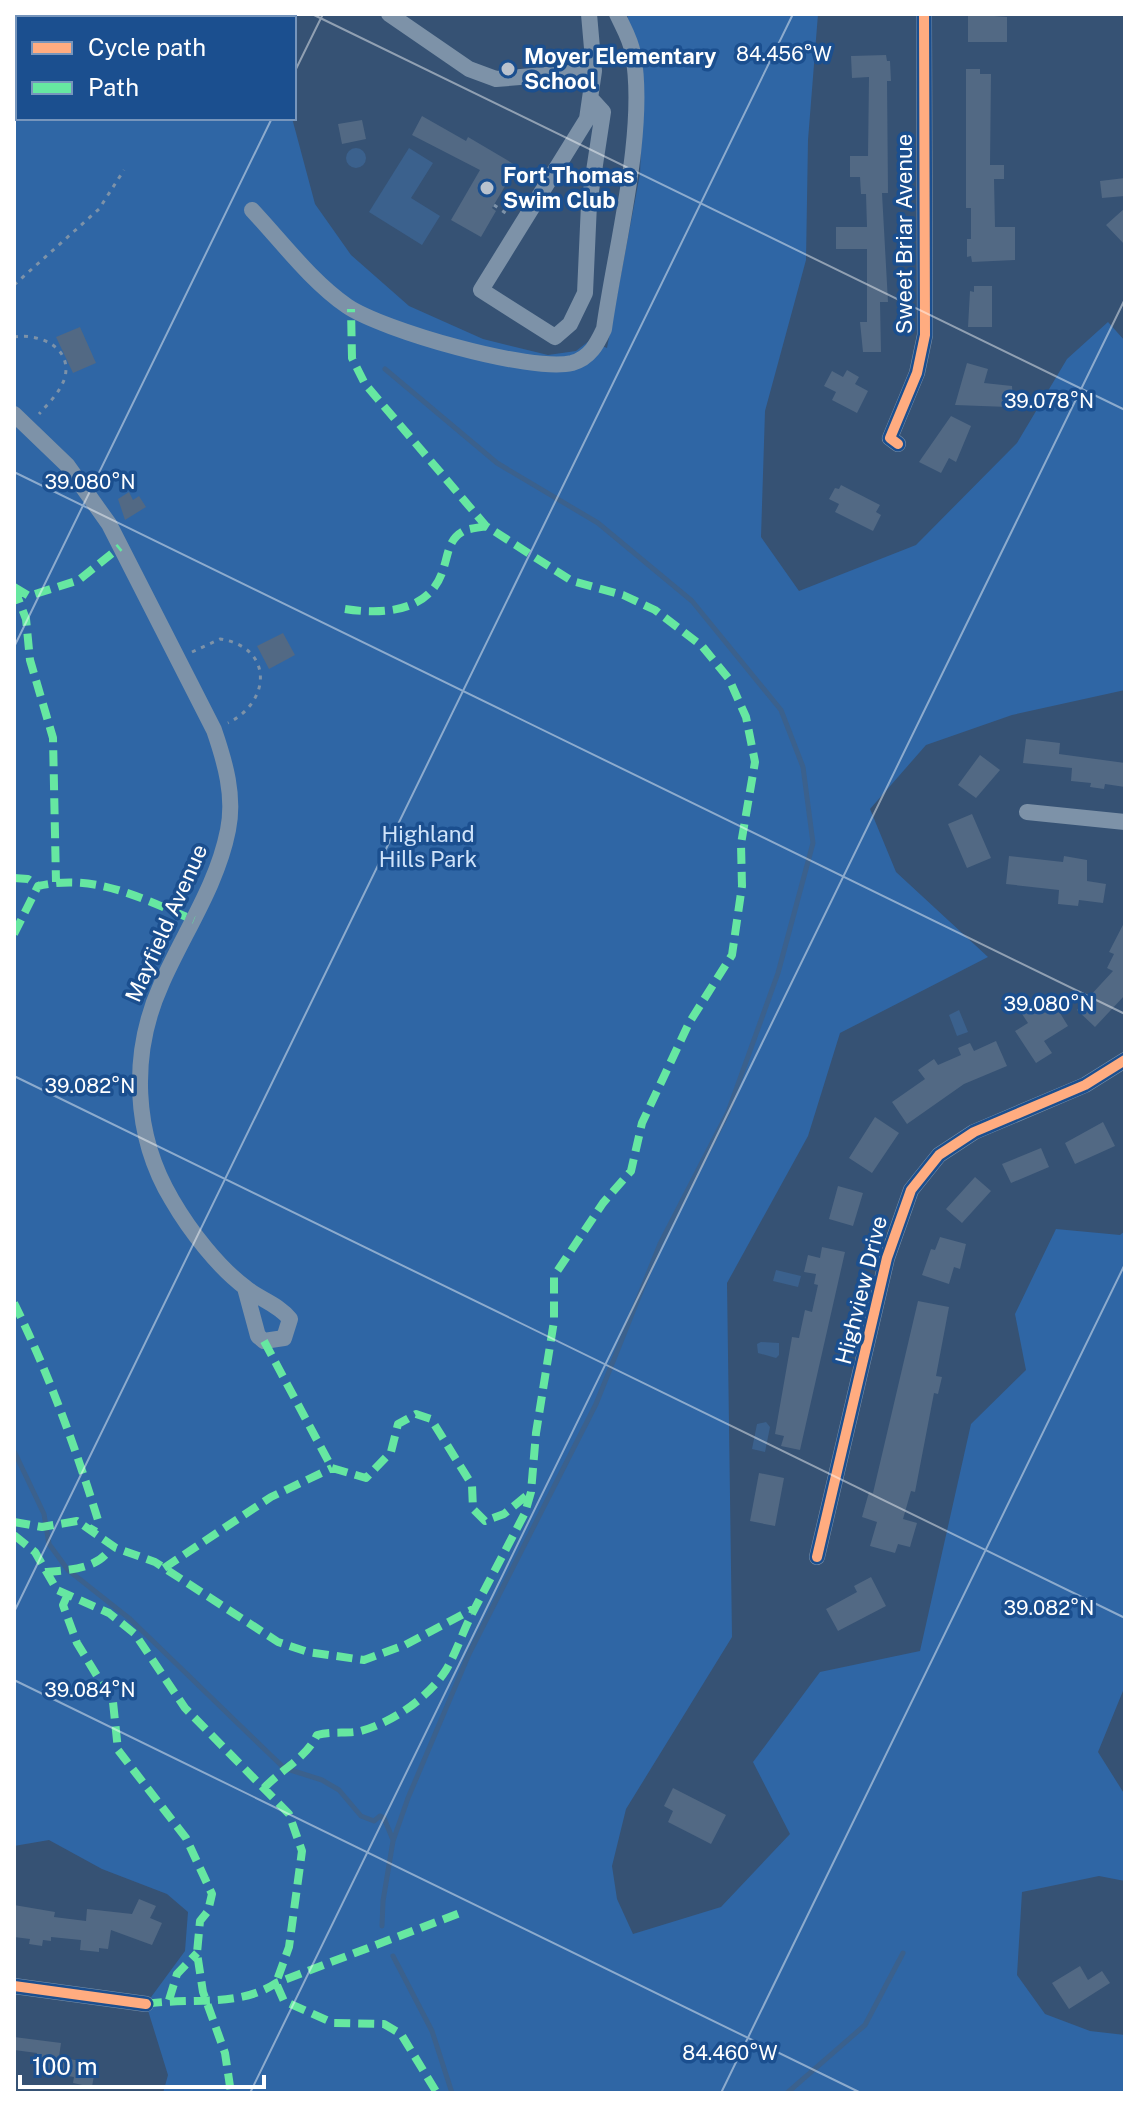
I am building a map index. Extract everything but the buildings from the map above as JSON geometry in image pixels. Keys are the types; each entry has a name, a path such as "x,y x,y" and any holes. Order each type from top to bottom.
{"street":[{"path":"389,14 483,76 496,79 594,71"},
{"path":"589,14 594,71 587,119 481,290 555,337 570,324 585,293 589,204 603,112 592,100"},
{"path":"252,210 330,293 351,309 510,360 559,363 579,359 594,350 604,329 631,156 636,75 632,48 617,14"},
{"name":"Sweet Briar Avenue","path":"898,444 890,438 917,373 927,312 924,14"},
{"name":"Mayfield Avenue","path":"14,414 67,465 109,524 214,730 228,779 229,828 202,905 152,1006 143,1038 139,1086 145,1132 162,1181 193,1231 245,1288"},
{"path":"1027,812 1125,822"},
{"name":"Highview Drive","path":"817,1557 887,1258 911,1190 939,1155 974,1132 1085,1085 1125,1060"},
{"path":"14,1986 146,2004"}],"path":[{"path":"14,285 99,209 124,170"},
{"path":"14,337 49,342 58,348 66,363 59,391 33,419"},
{"path":"176,659 220,639 237,644 255,658 261,673 259,697 248,710 214,730"}],"green space":[{"name":"Highland Hills Park","path":"14,14 82,16 16,16 16,120 293,120 315,204 351,255 409,306 483,339 548,355 576,351 589,341 607,348 640,174 643,93 627,14 818,14 808,140 806,260 765,411 761,537 799,591 916,545 1017,443 1067,359 1108,322 1125,341 1125,690 1012,715 926,745 870,809 896,872 988,957 840,1033 808,1136 727,1283 732,1637 626,1809 612,1866 617,1899 633,1934 721,1907 790,1834 753,1762 820,1672 920,1651 971,1424 1026,1370 1015,1314 1056,1229 1120,1235 1125,1231 1125,1686 1098,1752 1125,1795 1125,1881 1099,1876 1022,1892 1017,1975 1045,2014 1090,2031 1125,2035 1125,2093 163,2093 168,2075 146,2004 185,1951 188,1912 167,1894 102,1869 49,1840 14,1846"}],"shaded area":[{"path":"352,148 360,148 366,158 360,168 352,168 346,162 346,154"},
{"path":"409,148 433,163 411,198 440,216 422,245 369,212"},
{"path":"959,1010 968,1032 957,1036 949,1015"},
{"path":"776,1270 801,1276 798,1287 773,1281"},
{"path":"779,1343 779,1355 776,1358 758,1353 757,1344"},
{"path":"766,1422 770,1427 765,1452 752,1449 757,1424"}],"waterway":[{"path":"382,1926 393,1841 408,1798 469,1654 596,1404 660,1244 728,1112 778,973 813,843 803,767 781,710 692,601 598,523 497,463 385,369"},
{"path":"14,1451 44,1514 49,1544 68,1570 130,1619 284,1768 322,1780 339,1790 361,1816 374,1821 380,1816 384,1818 393,1840"},
{"path":"787,2093 865,2025 903,1953"},
{"path":"393,1956 432,2031 452,2093"}],"marked path":[{"path":"14,1522 42,1527 77,1521 116,1548 155,1562 278,1642 308,1652 364,1660 405,1645 475,1608 525,1513 531,1492 536,1433 554,1321 554,1276 603,1203 631,1171 642,1123 689,1023 732,955 742,886 741,844 755,762 746,717 729,679 702,646 655,610 623,595 572,581 486,526 365,384 352,358 351,309"},
{"path":"345,609 375,611 403,608 428,595 437,584 457,535 486,526"},
{"path":"14,587 29,596 79,580 120,547"},
{"path":"14,588 26,619 30,660 53,738 56,882"},
{"path":"14,878 28,879 38,886"},
{"path":"14,934 38,886 59,883 99,885 118,890 194,920"},
{"path":"14,1303 49,1382 80,1465 98,1520 93,1529"},
{"path":"264,1341 332,1468 366,1478 391,1452 398,1424 416,1414 431,1419 472,1485 473,1509 485,1521 504,1514 531,1492"},
{"path":"164,1568 271,1497 332,1468"},
{"path":"14,1535 35,1552 57,1590 109,1613 135,1634 185,1708 289,1814 302,1851 289,1947 276,1983 284,2001 333,2023 384,2024 401,2034 437,2093"},
{"path":"45,1572 93,1564 112,1545"},
{"path":"67,1596 63,1605 77,1643 113,1702 118,1750 186,1838 212,1894 208,1911 200,1921 197,1953 203,1992 225,2053 231,2093"},
{"path":"264,1788 300,1757 317,1735 356,1732 373,1727 420,1699 446,1670 475,1608"},
{"path":"146,2004 246,1996 460,1913"},
{"path":"169,2000 177,1974 197,1953"}],"cycle path":[{"path":"898,444 890,438 917,373 925,335 924,14"},
{"path":"817,1557 887,1258 911,1190 939,1155 974,1132 1085,1085 1125,1060"},
{"path":"14,1986 146,2004"}],"place":[{"name":"Moyer Elementary School","path":"508,69"},
{"name":"Fort Thomas Swim Club","path":"487,188"}]}
